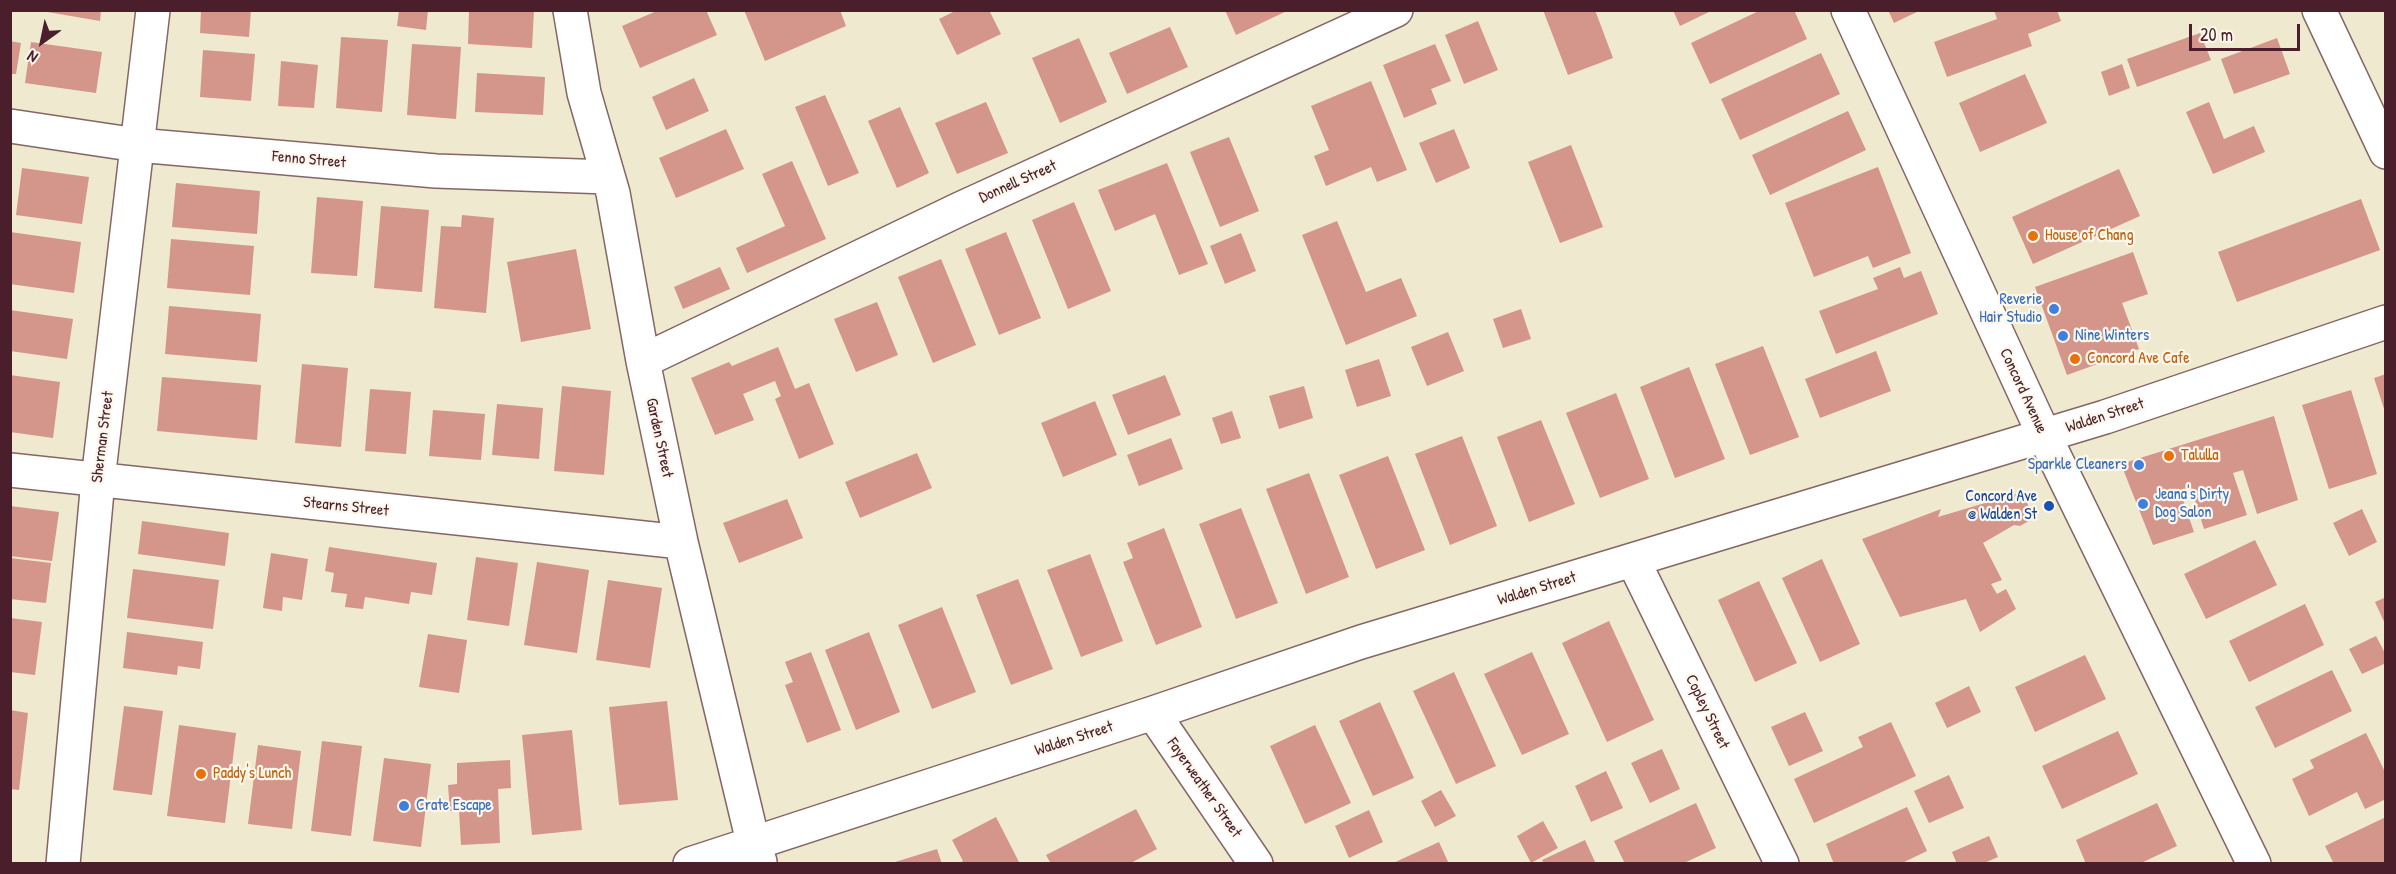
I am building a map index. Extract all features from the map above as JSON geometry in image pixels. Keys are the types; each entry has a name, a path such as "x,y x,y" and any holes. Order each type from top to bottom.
{"street":[{"name":"Sherman Street","path":"63,864 98,480 153,10"},
{"name":"Garden Street","path":"570,10 584,93 608,177 681,542 757,853"},
{"name":"Donnell Street","path":"643,361 960,209 1396,10"},
{"name":"Concord Avenue","path":"1848,10 2044,435 2254,864"},
{"path":"2319,10 2385,152"},
{"name":"Fenno Street","path":"10,126 137,145 436,171 608,177"},
{"name":"Walden Street","path":"690,864 757,853 1361,642 2105,417 2385,322"},
{"name":"Stearns Street","path":"10,470 681,542"},
{"name":"Copley Street","path":"1633,560 1782,864"},
{"name":"Fayerweather Street","path":"1153,713 1256,864"}],"building":[{"path":"36,10 101,10 100,21"},
{"path":"201,10 251,10 249,37 200,33"},
{"path":"399,10 428,10 426,30 397,26"},
{"path":"469,10 534,10 532,48 468,44"},
{"path":"659,10 706,10 717,35 640,68 622,26"},
{"path":"744,10 840,10 846,26 765,61"},
{"path":"957,10 989,10 1001,34 957,55 939,19"},
{"path":"1225,10 1289,10 1236,35"},
{"path":"1543,10 1595,10 1613,58 1568,75"},
{"path":"1673,10 1713,10 1680,26"},
{"path":"1761,10 1794,10 1807,39 1710,84 1691,43"},
{"path":"1888,10 1921,10 1894,23"},
{"path":"1994,10 2057,10 2061,21 2028,34 2032,46 1947,77 1934,42 1997,19"},
{"path":"1478,21 1498,70 1464,84 1445,35"},
{"path":"1170,27 1188,67 1127,94 1109,53"},
{"path":"2200,33 2211,60 2137,87 2127,59"},
{"path":"341,37 388,40 382,112 336,108"},
{"path":"1079,38 1107,102 1060,123 1032,58"},
{"path":"2277,38 2290,74 2234,94 2221,59"},
{"path":"10,41 21,43 16,74 10,74"},
{"path":"31,42 102,52 96,93 25,83"},
{"path":"412,44 461,47 456,119 407,115"},
{"path":"1435,44 1451,81 1431,89 1437,104 1404,118 1383,65"},
{"path":"203,50 255,54 251,101 200,97"},
{"path":"1821,53 1840,94 1740,140 1721,99"},
{"path":"281,61 318,65 314,108 278,106"},
{"path":"2122,64 2130,88 2109,96 2101,72"},
{"path":"477,73 545,77 543,115 475,112"},
{"path":"2025,74 2047,123 1980,152 1959,103"},
{"path":"694,78 709,111 666,130 652,97"},
{"path":"1371,81 1407,170 1377,182 1371,167 1326,186 1314,156 1329,150 1311,106"},
{"path":"825,95 859,173 828,186 795,107"},
{"path":"986,102 1008,153 957,174 935,123"},
{"path":"2209,102 2224,139 2254,126 2265,152 2213,174 2186,112"},
{"path":"900,107 929,173 897,188 868,121"},
{"path":"1848,111 1866,150 1770,195 1752,155"},
{"path":"726,129 744,169 676,198 659,158"},
{"path":"1454,129 1470,168 1436,183 1419,143"},
{"path":"1229,137 1259,211 1220,227 1190,152"},
{"path":"1571,145 1603,227 1560,243 1528,162"},
{"path":"792,161 826,239 747,273 736,248 785,226 762,174"},
{"path":"1167,163 1208,264 1179,275 1155,214 1115,231 1098,190"},
{"path":"1878,167 1911,253 1873,268 1868,256 1814,277 1785,203"},
{"path":"22,168 89,177 82,224 16,215"},
{"path":"2119,169 2140,216 2033,264 2012,217"},
{"path":"176,183 260,191 257,234 172,227"},
{"path":"317,197 363,201 357,276 311,273"},
{"path":"2361,199 2380,250 2237,302 2218,252"},
{"path":"1074,202 1111,291 1068,309 1032,220"},
{"path":"381,206 429,210 422,292 374,288"},
{"path":"462,215 494,218 486,313 434,308 441,226 461,227"},
{"path":"1337,221 1366,292 1401,278 1417,316 1346,345 1302,235"},
{"path":"10,232 81,242 74,293 10,284"},
{"path":"1006,232 1041,318 999,335 965,249"},
{"path":"1241,233 1256,271 1225,284 1210,246"},
{"path":"171,239 254,246 250,295 167,288"},
{"path":"576,249 591,329 521,342 507,262"},
{"path":"2133,252 2148,294 2122,303 2139,349 2067,375 2035,287"},
{"path":"941,259 976,345 933,363 898,277"},
{"path":"720,267 730,289 683,309 674,287"},
{"path":"1900,267 1904,278 1921,271 1938,314 1836,354 1819,311 1878,289 1873,278"},
{"path":"877,302 898,355 856,372 834,319"},
{"path":"169,306 261,314 257,362 165,354"},
{"path":"1521,309 1531,339 1503,348 1493,319"},
{"path":"10,310 73,319 67,359 10,351"},
{"path":"1448,332 1464,371 1427,386 1411,347"},
{"path":"1763,346 1799,437 1750,455 1715,364"},
{"path":"778,347 795,389 809,383 834,444 799,459 775,399 781,396 775,381 743,394 754,420 715,435 691,378 729,362 732,366"},
{"path":"1876,351 1891,391 1820,418 1805,379"},
{"path":"1379,359 1391,396 1357,407 1345,370"},
{"path":"302,364 348,368 341,447 295,443"},
{"path":"1689,367 1725,459 1675,478 1640,387"},
{"path":"2386,374 2386,412 2385,412 2374,378"},
{"path":"10,375 60,382 53,438 10,432"},
{"path":"1165,375 1181,415 1128,435 1112,395"},
{"path":"162,377 261,385 257,440 157,431"},
{"path":"562,386 611,391 604,475 554,471"},
{"path":"1304,386 1313,418 1279,429 1269,396"},
{"path":"370,389 411,392 406,454 365,451"},
{"path":"2351,390 2377,474 2329,489 2302,405"},
{"path":"1616,393 1649,479 1600,498 1566,413"},
{"path":"1095,401 1117,455 1063,477 1041,423"},
{"path":"497,404 543,408 539,459 492,455"},
{"path":"433,410 485,414 481,460 429,456"},
{"path":"1232,411 1241,438 1221,444 1212,418"},
{"path":"2274,416 2298,500 2257,514 2243,470 2233,473 2247,515 2204,529 2191,487 2180,491 2194,532 2153,545 2121,464"},
{"path":"1541,420 1575,504 1529,522 1497,437"},
{"path":"1462,436 1497,526 1450,545 1415,454"},
{"path":"1171,438 1183,469 1139,486 1127,455"},
{"path":"917,453 932,488 860,518 845,482"},
{"path":"1388,456 1425,550 1376,569 1339,475"},
{"path":"1309,473 1349,577 1306,594 1266,489"},
{"path":"2022,492 2034,518 2020,526 2014,525 1983,543 2002,580 1991,584 1997,594 2006,589 2016,609 1980,632 1966,599 1900,617 1862,539 1941,509 1938,517"},
{"path":"787,499 803,538 739,563 723,523"},
{"path":"10,506 59,512 52,561 10,556"},
{"path":"1241,508 1278,603 1236,619 1199,524"},
{"path":"2362,509 2377,542 2349,556 2333,523"},
{"path":"142,521 229,533 225,566 138,554"},
{"path":"1164,528 1202,627 1156,645 1123,562 1133,558 1127,543"},
{"path":"2255,540 2277,585 2206,619 2184,574"},
{"path":"329,547 437,563 432,595 411,592 409,604 365,597 363,609 345,607 347,594 331,592 334,573 325,571"},
{"path":"271,553 308,559 302,600 283,597 282,611 263,608"},
{"path":"1090,554 1123,641 1081,657 1047,570"},
{"path":"476,557 518,563 509,626 467,620"},
{"path":"10,558 51,563 46,603 10,599"},
{"path":"1822,559 1860,644 1820,662 1782,578"},
{"path":"537,562 589,570 577,653 524,645"},
{"path":"133,569 219,580 213,629 127,618"},
{"path":"1018,579 1053,669 1011,685 976,595"},
{"path":"608,580 662,588 650,668 596,660"},
{"path":"1759,581 1797,663 1755,682 1718,600"},
{"path":"2386,597 2386,626 2375,602"},
{"path":"2305,604 2324,645 2249,682 2229,641"},
{"path":"942,607 976,692 932,709 898,625"},
{"path":"10,618 42,622 35,675 10,672"},
{"path":"1609,621 1654,720 1607,742 1562,643"},
{"path":"127,632 203,642 200,669 178,666 177,675 123,668"},
{"path":"869,632 900,712 856,730 825,650"},
{"path":"428,634 467,640 459,693 419,687"},
{"path":"2376,636 2386,655 2386,663 2362,674 2349,649"},
{"path":"811,652 841,730 807,743 785,685 793,682 785,662"},
{"path":"1532,652 1569,734 1522,755 1484,674"},
{"path":"2085,655 2106,699 2035,732 2015,687"},
{"path":"2332,670 2352,711 2275,748 2255,707"},
{"path":"1454,672 1496,766 1456,784 1413,691"},
{"path":"1969,686 1981,712 1947,728 1935,703"},
{"path":"667,701 678,800 619,805 609,707"},
{"path":"1380,702 1414,778 1373,796 1339,721"},
{"path":"124,706 163,711 152,795 113,790"},
{"path":"10,710 28,713 19,790 10,789"},
{"path":"1805,712 1823,751 1789,766 1771,727"},
{"path":"1891,722 1916,776 1814,823 1794,779 1863,747 1858,737"},
{"name":"Paddy's Lunch","path":"179,725 236,733 225,823 167,816"},
{"path":"1315,725 1351,803 1305,824 1270,746"},
{"path":"572,730 582,830 532,835 522,735"},
{"path":"2118,731 2138,774 2062,809 2042,766"},
{"path":"2366,733 2386,774 2386,799 2365,809 2357,792 2309,816 2292,779 2314,768 2310,760"},
{"path":"322,741 362,746 351,836 311,831"},
{"path":"258,745 301,751 292,829 248,824"},
{"path":"1662,749 1680,789 1650,803 1631,763"},
{"path":"384,758 431,764 421,847 373,841"},
{"path":"510,760 511,788 498,789 500,843 461,845 459,811 450,811 448,785 457,784 457,763"},
{"path":"1606,771 1623,808 1591,822 1575,786"},
{"path":"1949,775 1964,808 1929,823 1914,791"},
{"path":"1441,790 1456,816 1435,827 1421,801"},
{"path":"1696,803 1716,848 1682,864 1625,864 1614,841"},
{"path":"2157,803 2177,846 2139,864 2086,864 2076,840"},
{"path":"1907,807 1927,851 1900,864 1834,864 1826,844"},
{"path":"1136,809 1157,849 1129,864 1051,864 1046,855"},
{"path":"1369,810 1383,842 1349,858 1335,826"},
{"path":"996,817 1020,864 958,864 963,861 952,840"},
{"path":"2386,817 2386,864 2334,864 2325,846"},
{"path":"1543,821 1558,848 1531,863 1517,836"},
{"path":"1989,836 1998,857 1982,864 1957,864 1952,852"},
{"path":"1585,840 1596,864 1544,864 1542,860"},
{"path":"1439,842 1449,864 1391,864"},
{"path":"937,849 942,864 892,864 892,863"}],"place":[{"name":"House of Chang","path":"2033,236"},
{"name":"Reverie Hair Studio","path":"2054,309"},
{"name":"Nine Winters","path":"2063,336"},
{"name":"Concord Ave Cafe","path":"2075,359"},
{"name":"Talulla","path":"2169,456"},
{"name":"Sparkle Cleaners","path":"2139,465"},
{"name":"Jeana's Dirty Dog Salon","path":"2143,504"},
{"name":"Concord Ave @ Walden St","path":"2049,506"},
{"name":"Paddy's Lunch","path":"201,774"},
{"name":"Crate Escape","path":"404,806"}]}
